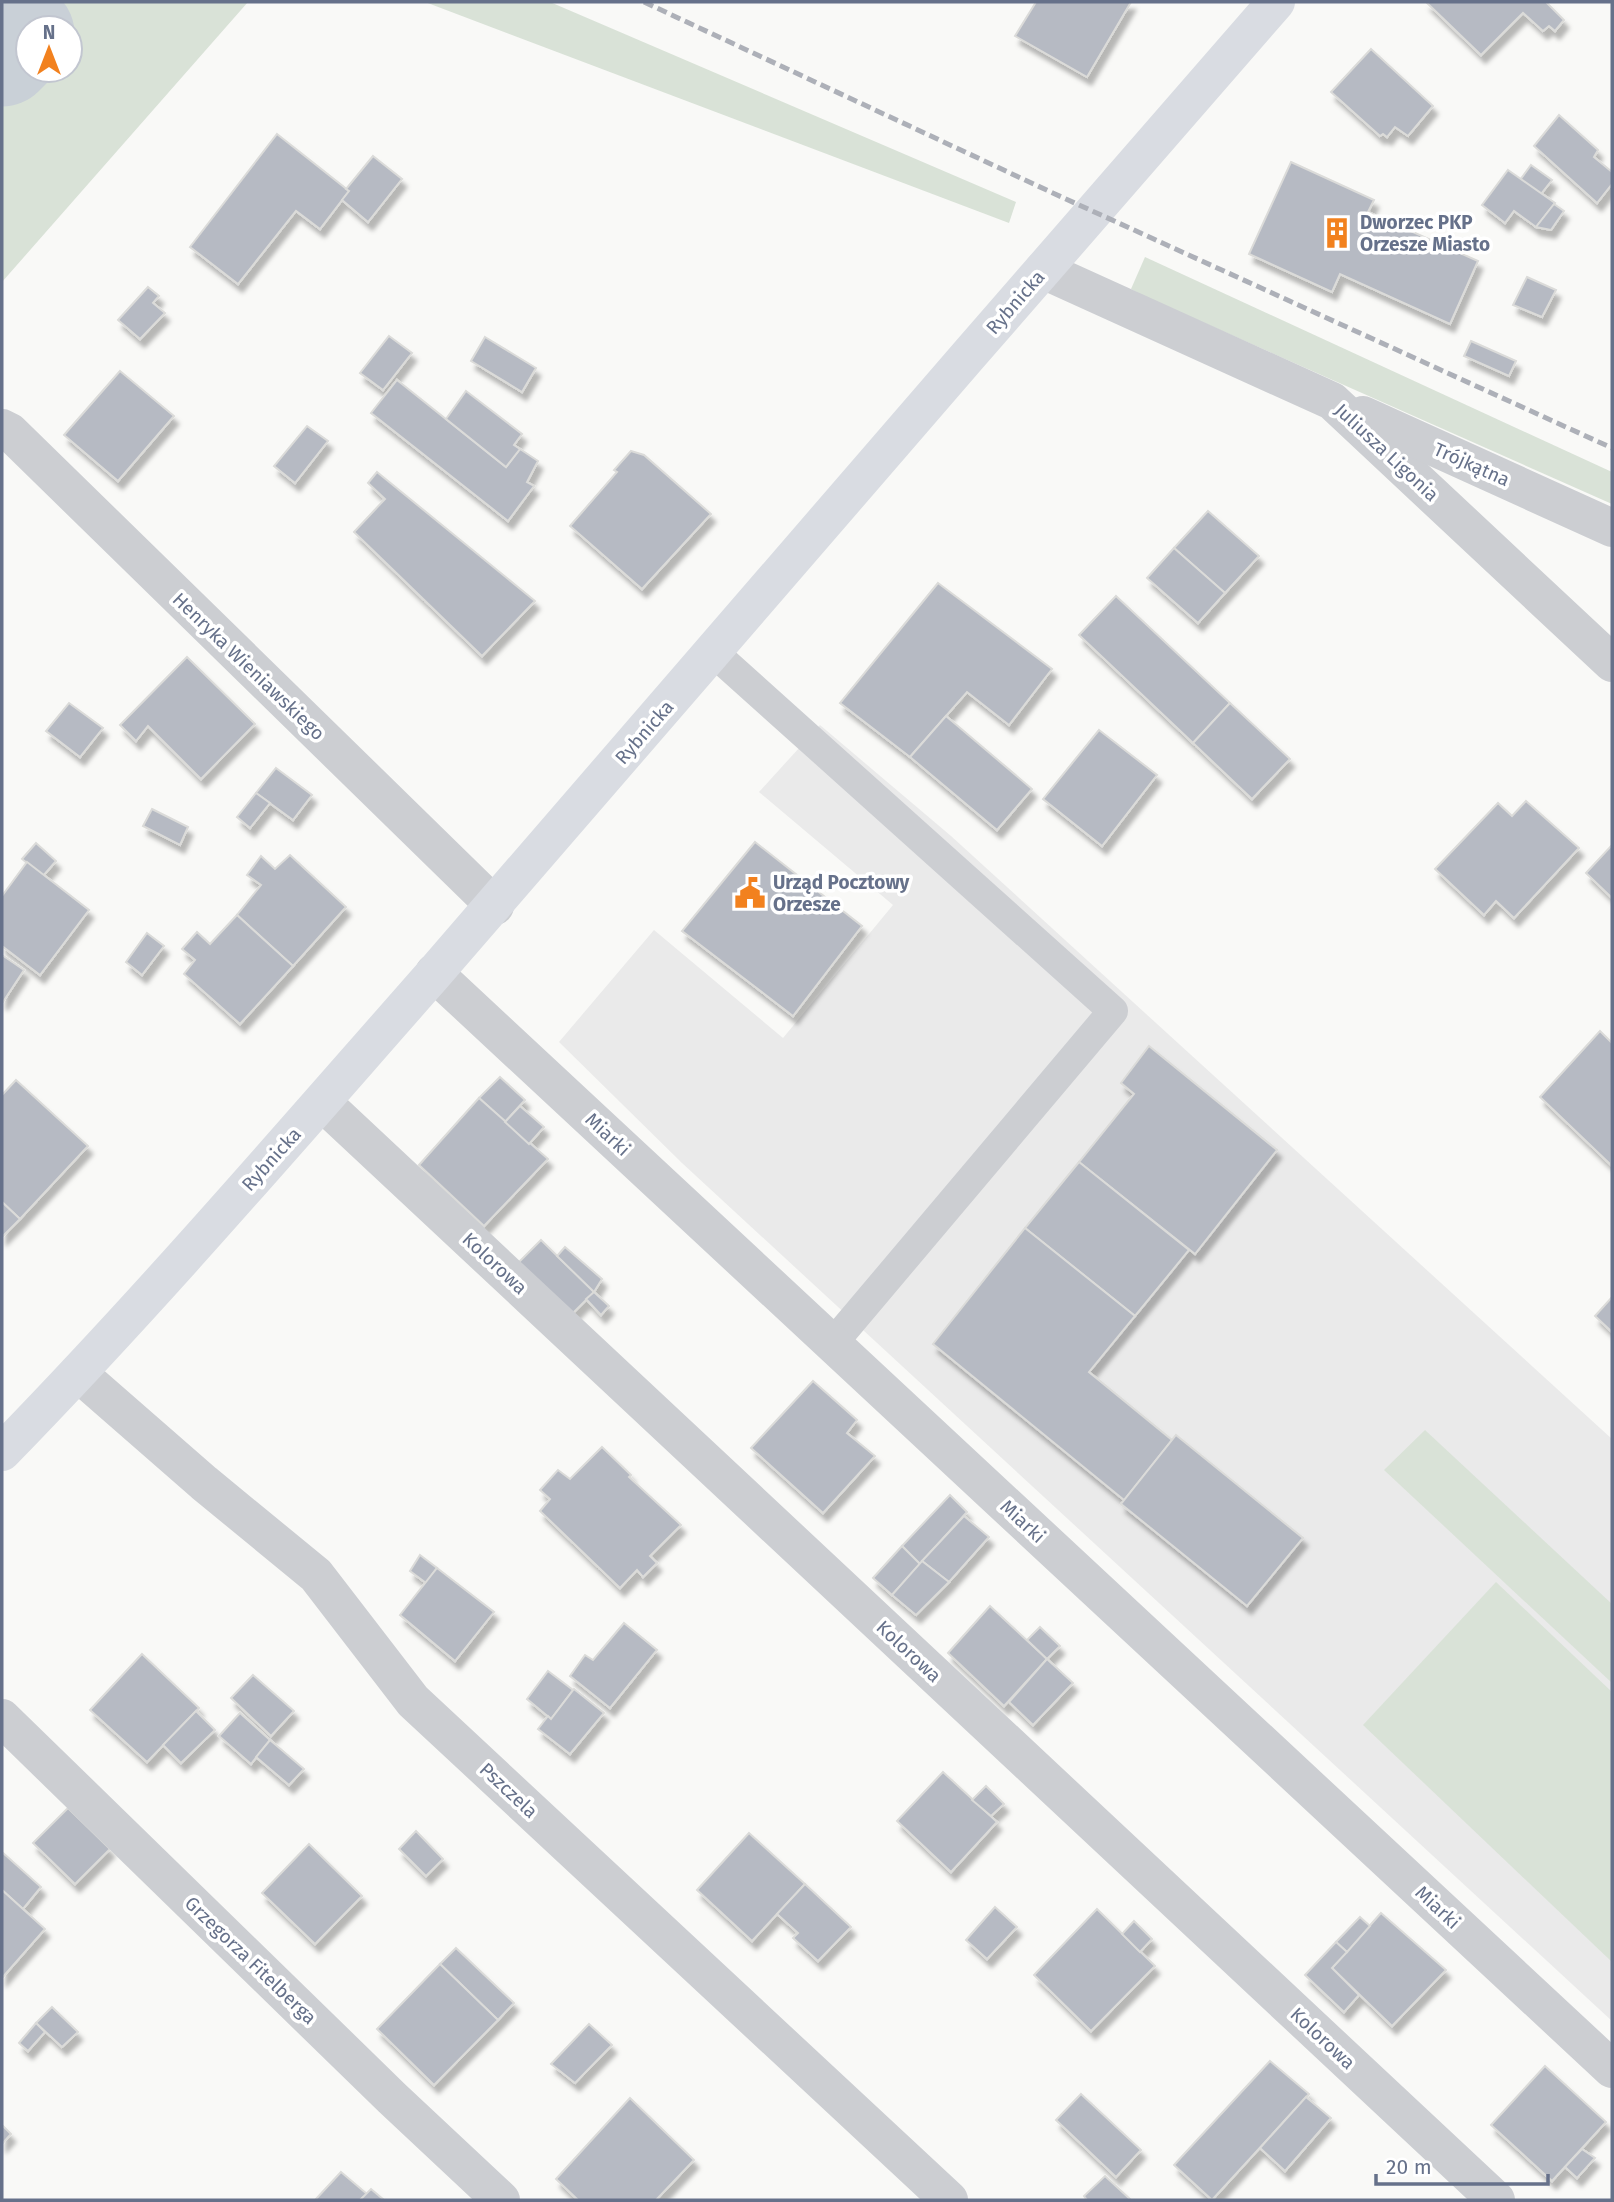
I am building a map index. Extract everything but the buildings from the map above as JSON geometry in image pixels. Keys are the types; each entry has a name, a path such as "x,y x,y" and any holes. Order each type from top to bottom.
{"main road":[{"name":"Rybnicka","path":"2,1452 78,1373 495,906 1276,2"}],"street":[{"name":"Juliusza Ligonia","path":"1043,270 1332,401 1612,663"},
{"name":"Trójkątna","path":"1332,401 1612,528"},
{"name":"Henryka Wieniawskiego","path":"2,429 10,432 495,906"},
{"name":"Miarki","path":"434,973 1612,2068"},
{"name":"Kolorowa","path":"322,1102 1496,2200"},
{"name":"Pszczela","path":"78,1373 204,1483 316,1575 413,1701 949,2200"},
{"name":"Grzegorza Fitelberga","path":"2,1718 392,2098 502,2200"}],"lane":[{"path":"713,652 1113,1011 833,1343"}],"shaded area":[{"path":"2,2 248,2 2,282"},
{"path":"425,2 550,2 1016,202 1009,223"},
{"path":"1145,257 1612,472 1612,504 1148,298 1131,289"},
{"path":"820,725 951,836 1612,1439 1612,2021 682,1163 559,1042 654,930 783,1038 893,905 759,792"},
{"path":"1425,1430 1612,1604 1612,1683 1384,1470"},
{"path":"1496,1582 1612,1692 1612,1962 1363,1725"}],"waterway":[{"path":"2,55 14,43"}],"railway":[{"path":"644,2 1055,194 1612,448"}],"place":[{"name":"Dworzec PKP Orzesze Miasto","path":"1337,233"},
{"name":"Urząd Pocztowy Orzesze","path":"750,893"}]}
